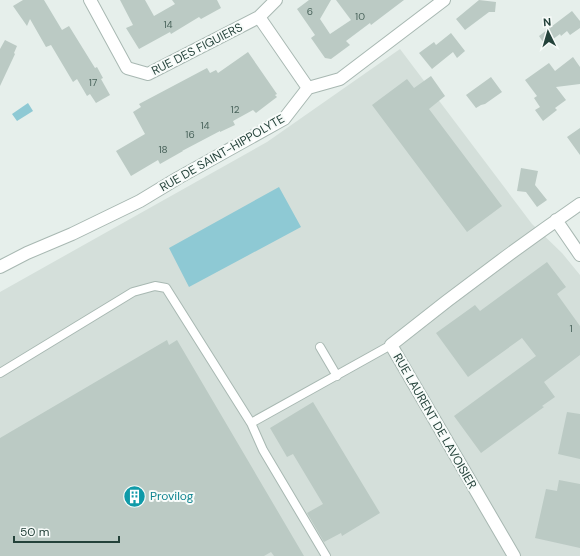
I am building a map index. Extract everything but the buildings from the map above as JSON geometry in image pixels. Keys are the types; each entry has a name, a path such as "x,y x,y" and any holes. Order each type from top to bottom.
{"street":[{"name":"RUE DES FIGUIERS","path":"90,0 127,68 148,74 259,17 276,0"},
{"path":"259,17 308,88 340,80 444,0"},
{"name":"RUE DE SAINT-HIPPOLYTE","path":"0,267 140,201 284,119 308,88"},
{"name":"RUE LAURENT DE LAVOISIER","path":"514,556 391,345 436,309 556,220 580,204"},
{"path":"556,220 580,256"}],"lane":[{"path":"0,373 133,292 155,286 166,288 251,423 263,450 326,556"},
{"path":"251,423 391,345"},
{"path":"320,347 337,376"}],"shaded area":[{"path":"400,49 532,224 562,253 580,275 580,556 0,556 0,292 267,142"}],"water":[{"path":"28,103 33,111 17,121 12,114"},
{"path":"279,187 301,227 189,287 169,248"}],"place":[{"name":"Provilog","path":"134,496"}]}
